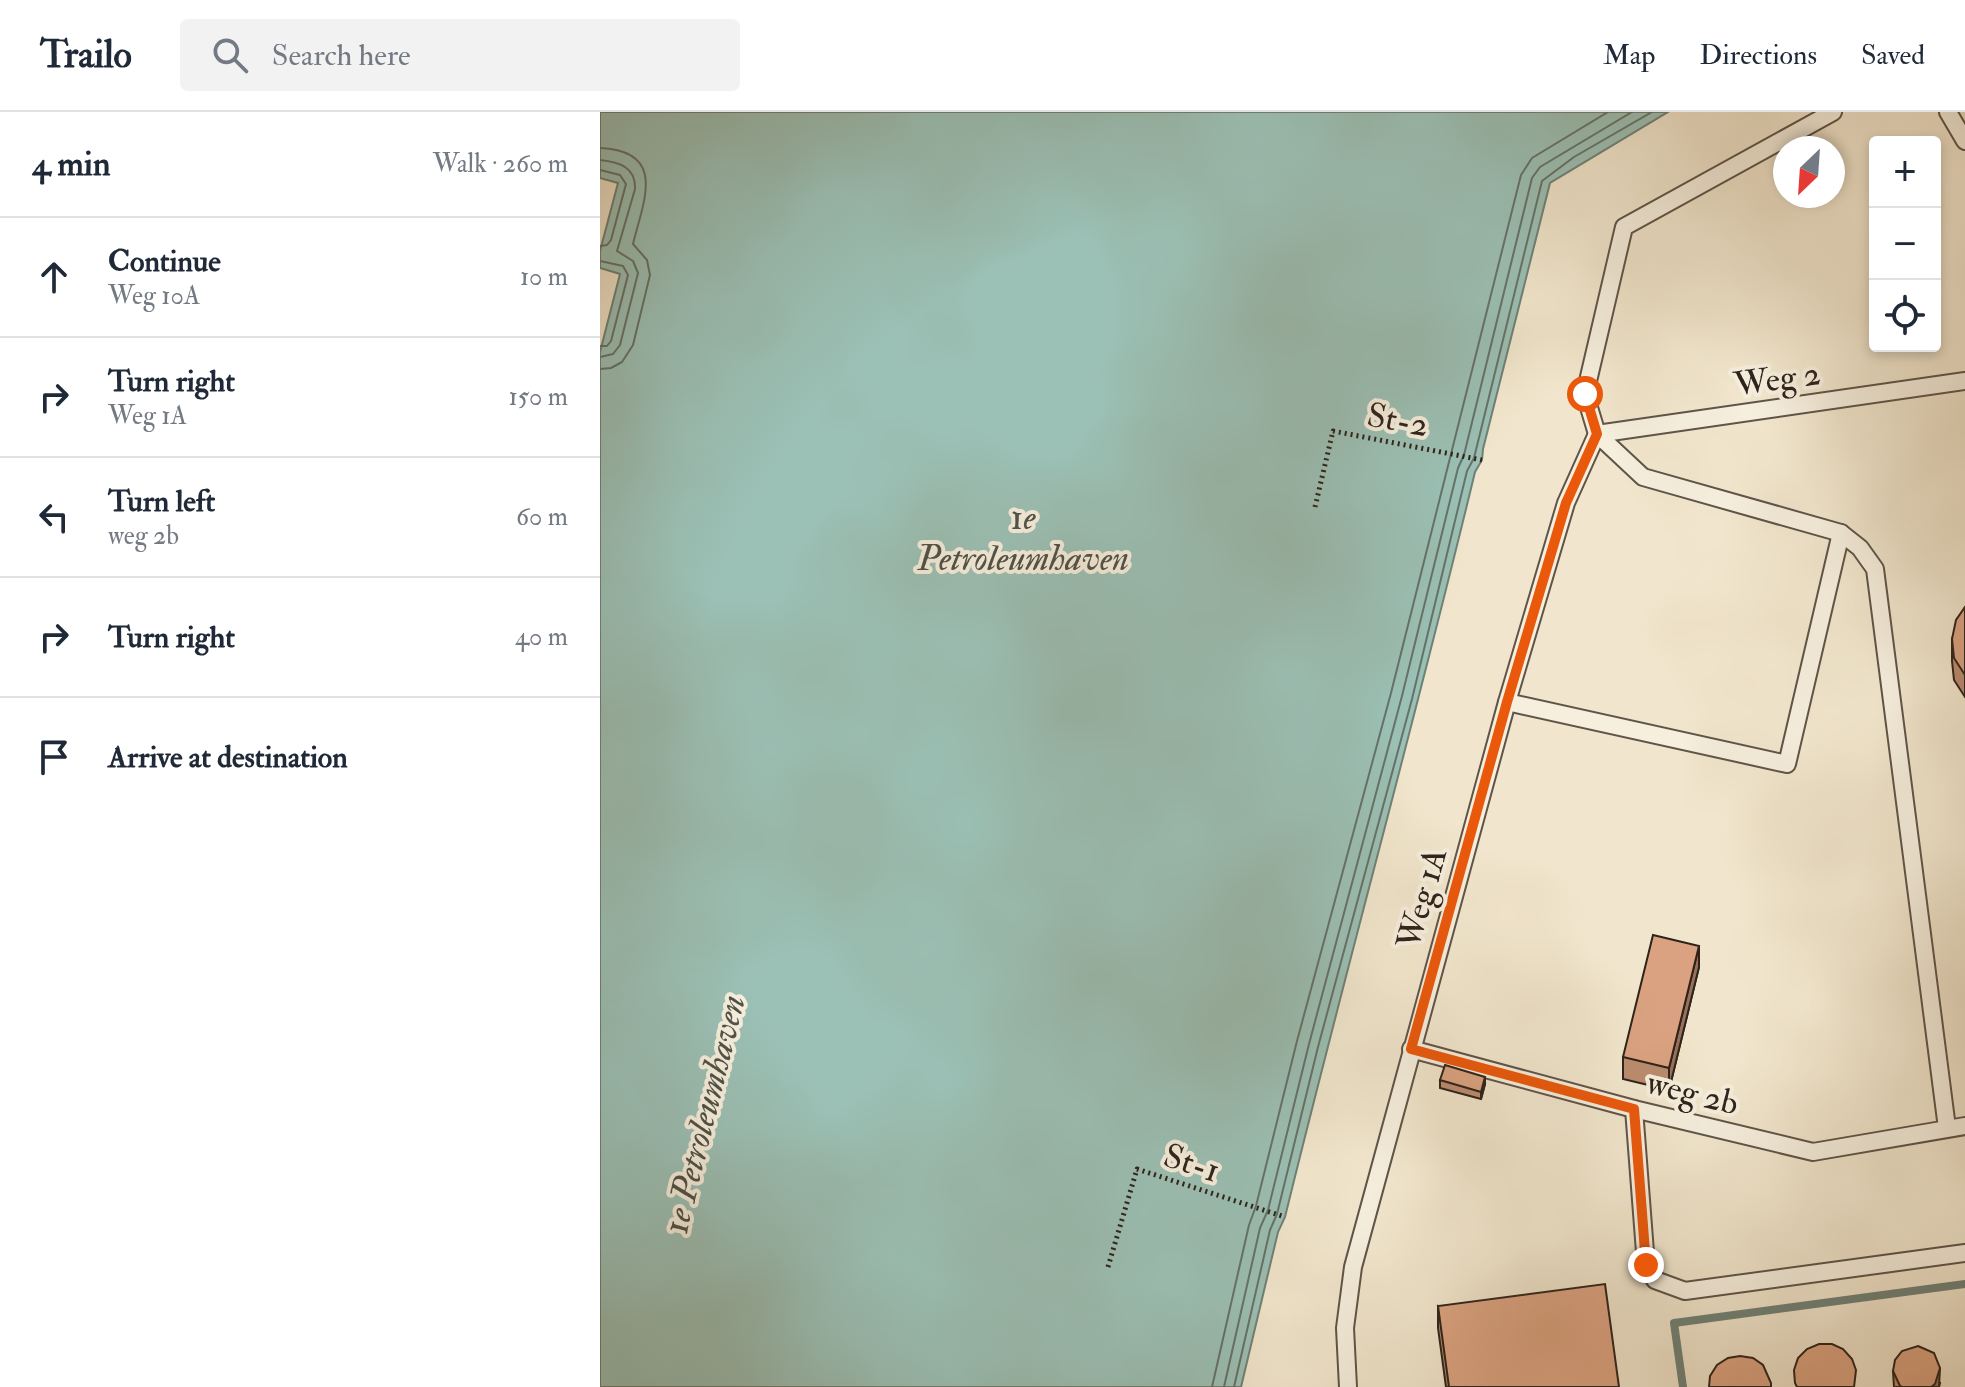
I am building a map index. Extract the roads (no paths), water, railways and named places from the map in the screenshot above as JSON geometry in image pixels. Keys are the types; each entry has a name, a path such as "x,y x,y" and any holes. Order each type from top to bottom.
{"lane":[{"path":"1833,112 1624,227 1585,394 1597,434 1643,477 1841,533 1860,548 1875,569 1947,1128"},
{"path":"1948,112 1965,141"},
{"name":"Weg 2","path":"1597,434 1965,381"},
{"name":"Weg 1A","path":"1348,1387 1345,1328 1353,1267 1507,702 1566,503 1597,434"},
{"path":"1507,702 1787,764 1841,533"},
{"name":"weg 2b","path":"1411,1049 1634,1109 1813,1152 1965,1126"},
{"path":"1634,1109 1646,1265 1655,1280 1685,1291 1965,1253"}],"water":[{"name":"1e Petroleumhaven","path":"600,112 1668,112 1550,183 1482,460 1475,472 1285,1217 1278,1232 1241,1387 600,1387 600,352 620,274 600,268 600,251 618,183 600,178"}],"waterway":[{"path":"1683,1387 1674,1323 1965,1284"}]}
